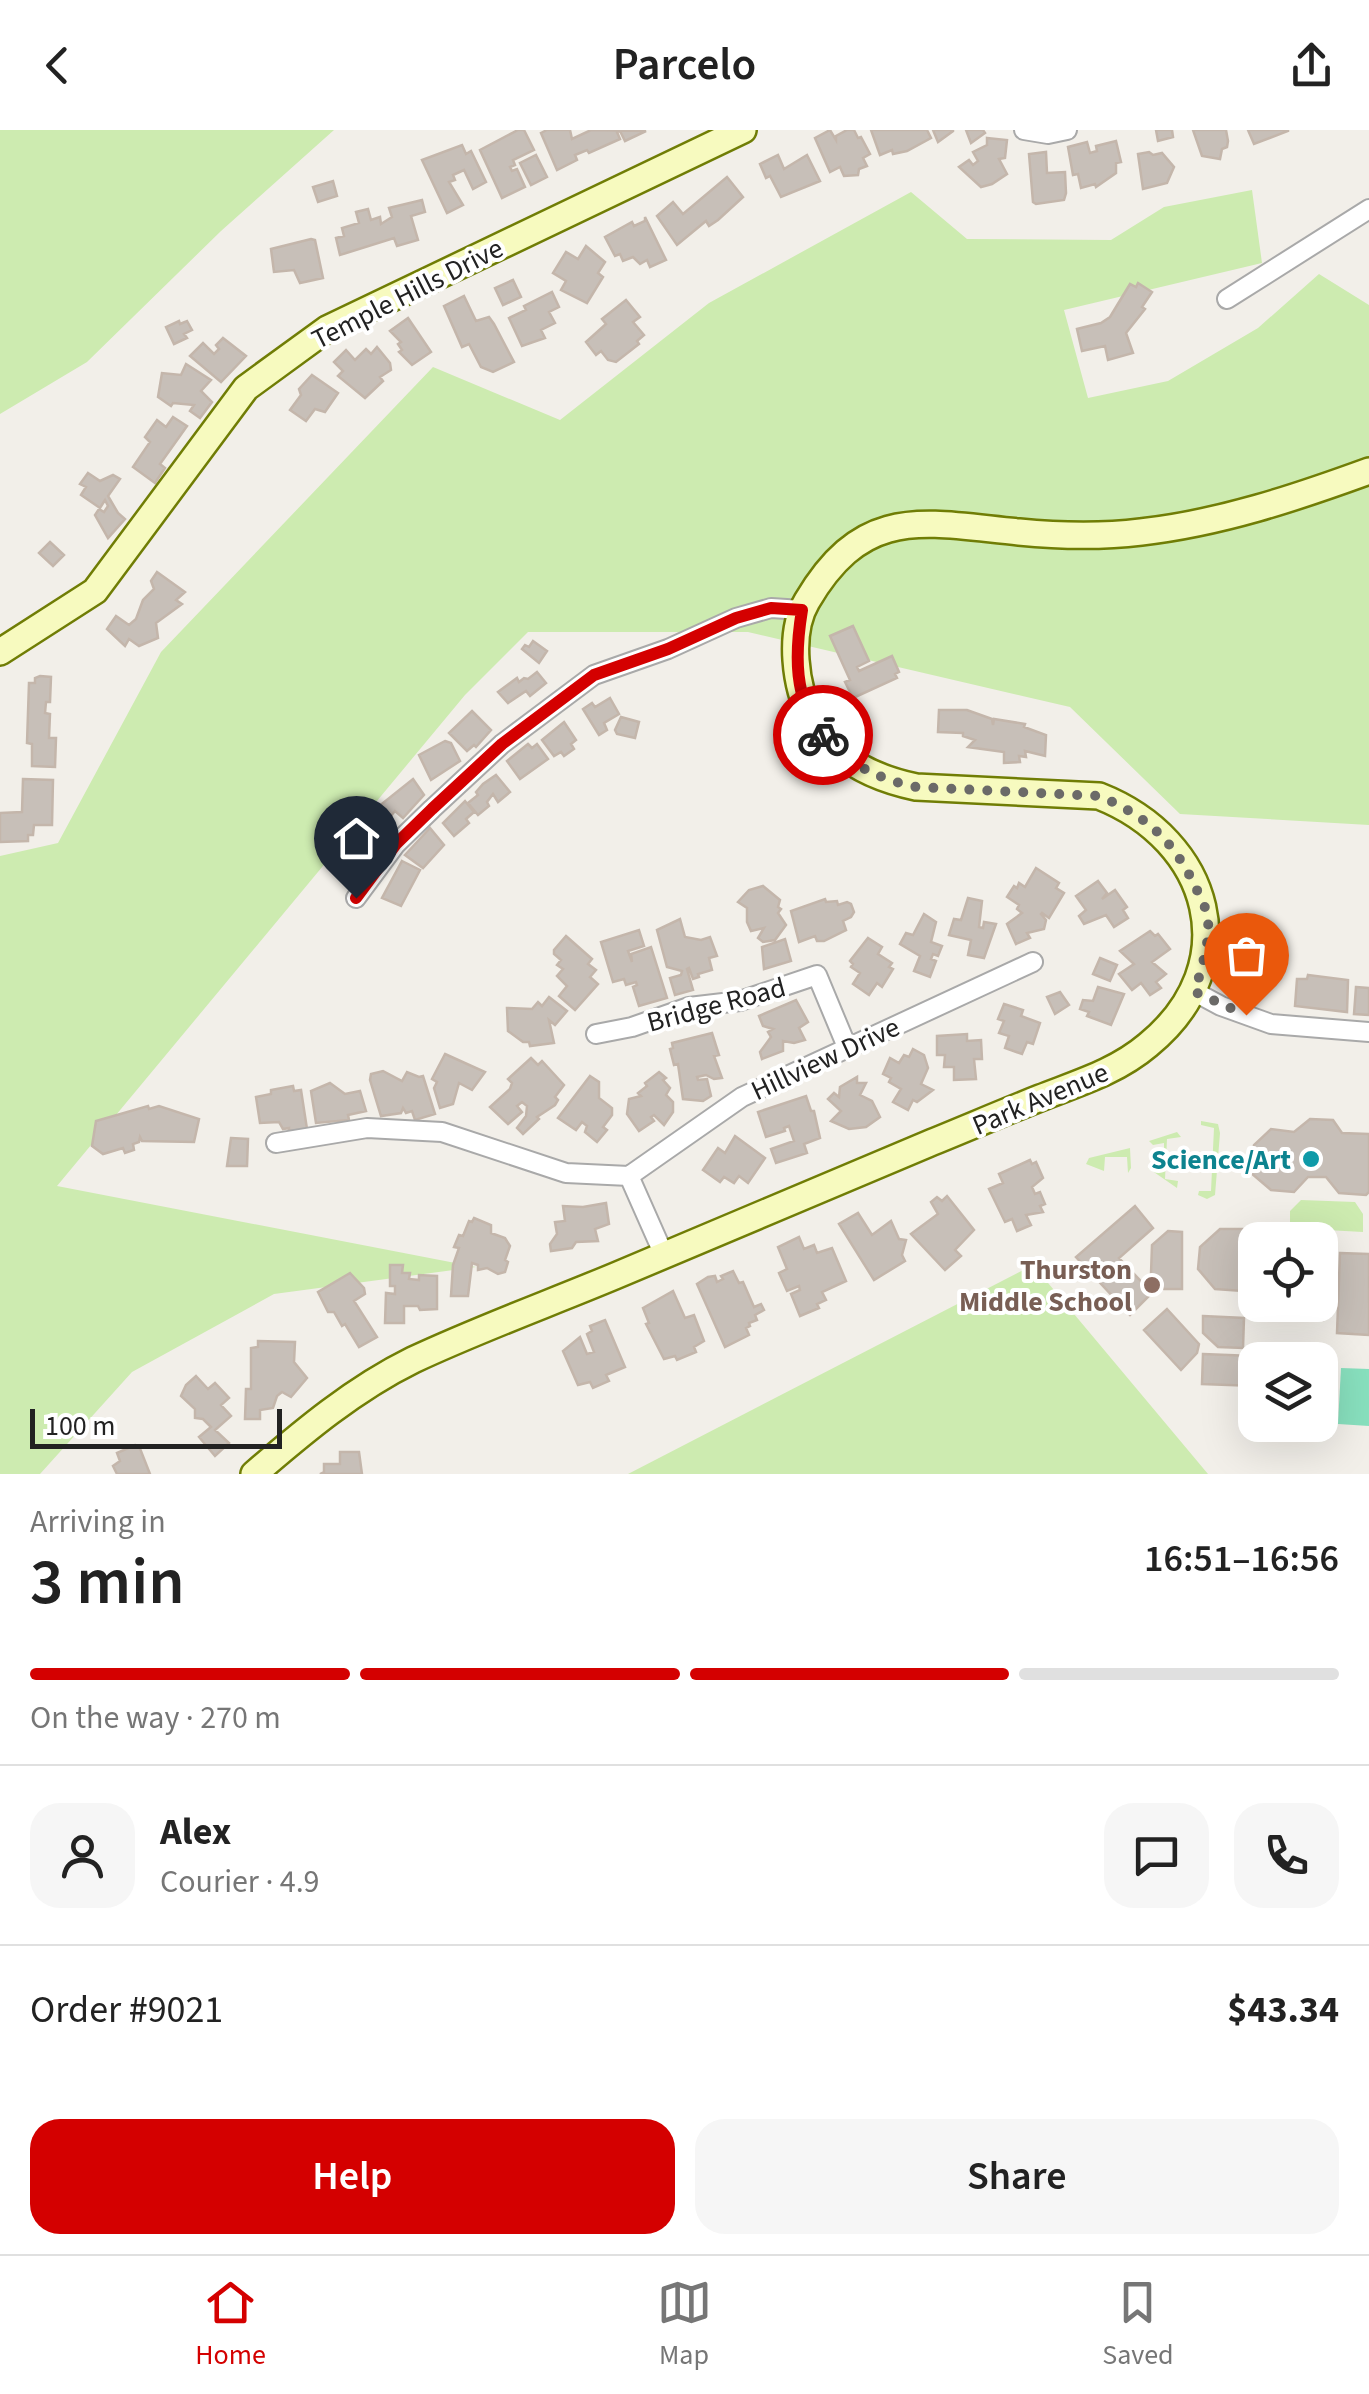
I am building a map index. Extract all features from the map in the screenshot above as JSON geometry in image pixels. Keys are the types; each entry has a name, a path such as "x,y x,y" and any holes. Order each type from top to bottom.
{"main road":[{"name":"Temple Hills Drive","path":"0,652 95,591 246,388 326,329 743,130"},
{"name":"Park Avenue","path":"254,1474 318,1419 412,1361 1104,1074 1149,1044 1195,992 1206,948 1207,914 1169,840 1124,806 1099,796 916,787 888,781 837,752 818,730 806,707 796,648 802,610 819,581 844,553 866,537 891,527 927,522 1054,536 1144,532 1258,510 1369,471"}],"street":[{"path":"1024,130 1048,134 1068,130"},
{"path":"1227,299 1369,209"},
{"path":"356,898 396,844 432,809 502,744 594,675 668,649 736,618 771,608 802,610"},
{"name":"Hillview Drive","path":"630,1176 742,1097 1033,962"},
{"name":"Bridge Road","path":"596,1034 632,1027 689,1007 740,1001 817,975 847,1047"},
{"path":"1195,992 1271,1024 1369,1032"},
{"path":"276,1142 367,1128 442,1132 566,1173 630,1176 664,1255"}],"green space":[{"path":"0,130 334,130 221,231 87,362 0,414"},
{"path":"1252,190 1262,263 1064,310 1088,398 1168,381 1258,328 1319,274 1369,305 1369,825 1180,814 1070,707 748,632 528,632 465,695 57,1186 476,1267 274,1294 132,1372 40,1474 0,1474 0,856 58,843 161,652 433,367 560,420 709,303 911,192 967,239 1111,240 1164,207"},
{"path":"1201,1121 1218,1124 1220,1133 1215,1195 1207,1199 1198,1195 1199,1191 1211,1191 1214,1128 1201,1125"},
{"path":"1177,1132 1181,1137 1167,1139 1165,1179 1178,1181 1177,1188 1148,1168 1164,1166 1164,1143 1153,1145 1149,1141"},
{"path":"1130,1148 1128,1173 1127,1157 1105,1157 1104,1171 1086,1164 1089,1158"},
{"path":"1301,1200 1355,1202 1363,1214 1363,1232 1338,1231 1338,1222 1290,1222 1290,1211"},
{"path":"1033,1265 1208,1474 628,1474"},
{"path":"1341,1368 1369,1369 1369,1426 1338,1424"}],"building":[{"path":"524,130 534,150 513,160 515,165 510,167 512,171 517,169 525,187 502,198 480,150"},
{"path":"570,130 572,139 591,130 646,131 625,141 617,132 620,139 575,155 577,160 557,170 541,133"},
{"path":"830,130 836,140 847,130 854,130 861,137 870,154 863,158 867,166 859,169 858,175 844,176 840,167 830,172 815,138"},
{"path":"871,130 927,130 931,138 907,151 893,154 892,150 880,155"},
{"path":"933,130 953,130 953,131 938,142"},
{"path":"966,130 983,130 985,133 971,143"},
{"path":"1156,130 1172,130 1173,137 1158,141"},
{"path":"1193,130 1226,130 1227,147 1222,149 1220,159 1202,156"},
{"path":"1248,130 1288,130 1288,131 1254,144"},
{"path":"987,138 1007,140 1005,158 999,159 1007,174 981,187 959,167 969,160 973,165 978,161 973,152 987,145"},
{"path":"1116,141 1121,162 1116,163 1116,173 1096,187 1095,184 1081,188 1078,174 1073,175 1068,147 1087,142 1090,153 1097,151 1096,146"},
{"path":"462,145 466,154 471,151 486,182 473,189 464,170 453,175 455,180 449,182 463,205 447,213 422,160"},
{"path":"1046,152 1047,173 1065,172 1066,193 1064,200 1036,204 1029,154"},
{"path":"1162,153 1174,167 1167,183 1143,189 1138,154"},
{"path":"536,155 547,177 531,185 520,163"},
{"path":"778,155 784,169 807,155 820,181 781,197 760,164"},
{"path":"727,177 743,197 718,220 709,226 706,221 677,245 657,216 673,202 683,214"},
{"path":"333,181 337,196 318,202 313,187"},
{"path":"422,200 425,212 411,216 418,240 397,246 394,238 340,255 336,238 344,236 342,228 359,223 356,212 368,209 371,220 380,217 381,224 392,217 389,208"},
{"path":"645,217 666,260 650,267 647,260 640,264 633,257 623,261 620,254 615,256 605,237 632,222 634,226 645,221"},
{"path":"315,240 323,278 300,283 294,270 274,272 271,249"},
{"path":"586,246 605,262 598,273 603,277 587,303 561,290 566,281 553,273 566,252 578,259"},
{"path":"513,280 521,297 503,305 495,288"},
{"path":"1138,283 1152,292 1142,307 1145,309 1126,333 1133,353 1108,360 1105,346 1082,351 1077,329 1110,317 1130,284 1136,287"},
{"path":"552,292 559,307 549,312 555,323 541,330 545,338 522,346 509,318"},
{"path":"464,296 476,321 489,317 514,362 493,372 481,367 469,344 462,347 444,306"},
{"path":"626,300 640,317 633,322 644,335 637,341 639,344 616,362 608,360 601,351 596,355 586,342 606,324 602,319"},
{"path":"408,318 431,352 412,365 399,352 401,342 390,331"},
{"path":"187,321 192,330 184,334 187,338 174,344 166,327"},
{"path":"223,338 246,356 221,382 190,356 203,343 214,354"},
{"path":"377,347 391,370 380,377 383,381 365,398 338,376 343,371 334,362 346,350 355,360 366,349 371,354"},
{"path":"186,364 211,380 201,391 212,402 200,418 190,411 194,405 171,406 158,397 162,373 181,375"},
{"path":"312,375 338,393 325,412 315,409 306,421 290,410 301,395 299,389"},
{"path":"173,417 187,426 160,464 165,468 155,483 133,467 150,442 145,437 157,420 166,427"},
{"path":"88,473 100,481 113,475 120,479 108,496 125,519 108,538 95,515 108,506 105,500 100,508 81,495 86,487 80,484"},
{"path":"50,542 64,555 53,566 39,553"},
{"path":"157,572 185,592 176,600 182,604 156,623 158,638 139,646 129,639 125,646 107,629 116,616 129,625 136,619 143,600 154,589 151,581"},
{"path":"853,626 869,661 857,667 859,671 892,656 899,672 895,674 897,678 853,698 845,682 850,680 830,636"},
{"path":"533,641 547,651 539,663 522,649"},
{"path":"537,672 546,683 530,696 526,691 508,703 498,692 517,678 519,682"},
{"path":"40,676 51,677 50,702 46,702 45,713 50,714 49,738 56,738 55,767 32,766 32,744 27,743 29,683 35,683"},
{"path":"610,698 619,714 604,723 607,730 599,735 583,709"},
{"path":"939,710 967,710 992,719 993,725 994,719 1025,724 1024,727 1046,735 1045,756 1025,751 1026,757 1019,756 1020,762 1004,763 1004,752 968,747 975,740 963,733 938,732"},
{"path":"472,711 491,730 467,751 449,733"},
{"path":"621,717 639,722 635,738 617,734"},
{"path":"564,722 576,740 571,744 574,749 564,756 561,752 554,756 542,740"},
{"path":"445,741 451,743 460,761 431,780 419,755"},
{"path":"528,744 532,748 537,744 548,759 520,779 507,761"},
{"path":"496,775 510,792 498,802 493,794 487,802 489,806 478,815 468,803"},
{"path":"23,779 53,780 52,825 34,825 28,841 0,842 0,813 22,812"},
{"path":"413,779 424,795 403,818 395,811 390,817 378,807"},
{"path":"465,801 474,812 466,819 469,823 454,836 443,823"},
{"path":"369,814 388,823 363,864 348,857"},
{"path":"430,828 444,845 423,868 405,855"},
{"path":"402,861 420,870 401,906 382,898"},
{"path":"1036,868 1059,883 1056,888 1064,893 1049,918 1041,914 1046,920 1044,929 1027,933 1030,938 1016,944 1007,924 1022,913 1017,909 1019,905 1007,897 1019,883 1025,887"},
{"path":"1098,881 1107,893 1102,899 1115,890 1127,907 1123,910 1128,918 1114,927 1106,915 1084,924 1079,916 1086,910 1076,896"},
{"path":"763,886 780,900 778,913 786,925 775,940 763,942 758,938 764,928 751,931 747,908 738,902 749,890"},
{"path":"968,898 982,901 979,927 983,928 984,922 996,924 984,958 968,955 971,940 949,935 954,919 961,920"},
{"path":"825,899 837,901 838,905 851,904 854,912 843,921 846,930 824,941 817,941 815,936 799,942 791,911"},
{"path":"924,914 936,922 931,942 942,946 938,956 933,954 931,959 936,961 930,977 914,971 920,956 900,944 906,933 913,935"},
{"path":"680,919 685,937 710,937 717,956 709,958 712,970 698,974 699,977 693,979 687,969 693,990 675,995 670,978 682,971 667,967 657,930"},
{"path":"639,930 644,946 628,951 632,962 631,954 651,947 667,998 639,1006 633,987 636,982 613,982 601,942"},
{"path":"1150,931 1158,934 1170,949 1152,962 1166,974 1156,982 1161,988 1150,995 1141,983 1132,990 1119,974 1134,964 1120,951"},
{"path":"566,936 592,959 588,964 596,970 590,977 598,984 575,1010 559,996 567,986 557,976 563,969 557,965 561,960 554,950"},
{"path":"868,938 882,947 878,954 892,963 889,967 893,969 882,987 877,983 869,995 853,984 860,973 851,967 850,961"},
{"path":"785,939 791,961 764,969 762,947"},
{"path":"1100,958 1117,965 1110,981 1093,974"},
{"path":"1308,975 1348,980 1347,1012 1295,1006 1297,979 1307,979"},
{"path":"1098,987 1124,994 1111,1025 1087,1016 1089,1012 1080,1009 1083,1000 1093,1001"},
{"path":"1356,987 1369,988 1369,1015 1354,1014"},
{"path":"1060,992 1069,1005 1055,1014 1047,997"},
{"path":"549,997 567,1011 555,1025 549,1020 554,1043 530,1046 508,1031 507,1008 532,1009 538,1002 542,1006"},
{"path":"796,1000 808,1022 799,1028 805,1040 783,1041 783,1051 762,1059 760,1052 773,1029 763,1026 759,1016"},
{"path":"1004,1004 1023,1010 1021,1016 1040,1023 1033,1044 1027,1042 1022,1054 1005,1048 1009,1036 999,1033 1004,1021 998,1019"},
{"path":"712,1033 719,1055 714,1056 722,1078 697,1077 707,1079 711,1096 703,1101 683,1099 678,1064 674,1065 670,1049 672,1043"},
{"path":"967,1034 967,1041 981,1040 982,1059 974,1059 976,1079 954,1080 954,1067 944,1067 945,1055 937,1055 937,1036"},
{"path":"913,1049 924,1055 928,1068 921,1084 933,1090 917,1102 913,1100 908,1110 893,1102 901,1089 883,1074 890,1058 899,1063"},
{"path":"445,1054 485,1072 472,1090 459,1083 453,1104 440,1108 434,1088 437,1082 432,1079"},
{"path":"531,1058 538,1065 542,1061 564,1085 555,1097 555,1105 537,1117 523,1134 517,1128 526,1116 527,1106 522,1102 517,1106 522,1112 508,1124 490,1107 510,1089 512,1083 508,1079"},
{"path":"383,1071 402,1081 407,1072 423,1076 435,1114 415,1120 412,1111 406,1113 403,1108 401,1113 381,1116 370,1080 371,1074"},
{"path":"659,1072 670,1088 666,1095 673,1102 673,1112 664,1125 654,1115 654,1121 639,1131 627,1114 629,1099 641,1096 638,1093 647,1086 645,1083"},
{"path":"590,1076 599,1082 599,1098 612,1108 603,1127 607,1130 597,1142 585,1132 587,1126 582,1122 576,1130 558,1118"},
{"path":"857,1077 857,1083 866,1083 860,1095 872,1101 880,1117 866,1127 849,1129 831,1121 841,1111 828,1099 834,1093 839,1097 840,1087"},
{"path":"330,1083 345,1094 360,1091 366,1111 348,1115 349,1120 316,1123 311,1091"},
{"path":"293,1086 294,1091 301,1090 307,1129 289,1131 279,1122 260,1123 256,1097"},
{"path":"806,1096 820,1138 804,1144 807,1153 776,1163 771,1149 794,1141 789,1126 766,1137 758,1112"},
{"path":"148,1106 199,1119 194,1142 142,1141 140,1137 133,1144 134,1150 125,1153 123,1148 103,1154 92,1146 96,1121"},
{"name":"Science/Art","path":"1310,1119 1333,1120 1342,1133 1369,1134 1366,1195 1339,1193 1326,1177 1308,1177 1294,1192 1271,1190 1251,1173 1254,1145 1271,1129 1294,1132"},
{"path":"735,1136 765,1158 748,1183 739,1176 734,1183 724,1177 720,1182 703,1170 718,1148 725,1153"},
{"path":"231,1138 248,1139 247,1166 227,1166"},
{"path":"1030,1160 1032,1164 1036,1162 1043,1178 1032,1187 1035,1194 1040,1192 1045,1204 1040,1206 1043,1212 1026,1215 1031,1225 1017,1231 1012,1219 1005,1222 989,1189 1003,1183 999,1174"},
{"path":"947,1196 974,1230 955,1250 961,1256 945,1270 911,1234 938,1214 931,1202"},
{"path":"606,1203 609,1224 595,1229 598,1241 576,1242 572,1248 551,1251 550,1244 557,1234 555,1222 565,1221 563,1206"},
{"path":"1135,1206 1153,1228 1119,1258 1152,1293 1130,1315 1076,1257"},
{"path":"858,1213 872,1235 891,1221 899,1239 906,1240 902,1255 905,1261 874,1280 839,1224"},
{"path":"474,1218 491,1225 491,1233 505,1238 510,1246 505,1260 508,1262 505,1272 498,1274 487,1268 478,1270 478,1265 472,1263 468,1296 451,1296 453,1265 459,1248 454,1247"},
{"path":"1220,1229 1238,1229 1238,1291 1215,1289 1198,1269 1200,1247"},
{"path":"1168,1231 1182,1232 1182,1289 1164,1289 1151,1274 1152,1245"},
{"path":"799,1237 804,1249 814,1245 817,1253 832,1248 846,1281 822,1292 826,1300 817,1304 819,1308 800,1316 791,1294 800,1290 799,1286 787,1291 779,1273 787,1269 778,1247"},
{"path":"1340,1253 1369,1254 1369,1335 1337,1333"},
{"path":"390,1265 403,1265 402,1273 410,1273 409,1279 437,1276 437,1309 404,1306 404,1323 385,1323 386,1293 395,1294 395,1286 390,1286"},
{"path":"733,1271 739,1283 743,1282 754,1307 761,1304 764,1310 746,1328 749,1335 725,1347 697,1284 715,1276 717,1282"},
{"path":"350,1273 365,1294 354,1301 377,1337 359,1347 345,1324 342,1326 334,1312 328,1312 318,1292"},
{"path":"673,1291 685,1318 694,1315 704,1341 694,1347 696,1352 677,1360 675,1356 664,1359 646,1324 649,1323 643,1308"},
{"path":"1167,1309 1199,1344 1197,1353 1181,1370 1144,1330"},
{"path":"1203,1316 1238,1318 1238,1322 1244,1322 1243,1342 1238,1342 1238,1348 1218,1347 1203,1333"},
{"path":"605,1320 625,1367 606,1375 609,1381 593,1388 590,1382 578,1385 563,1351 580,1337 587,1354 594,1352 587,1334 592,1331 590,1326"},
{"path":"258,1341 295,1342 294,1362 307,1378 291,1397 282,1392 273,1408 260,1410 260,1419 245,1419 246,1389 251,1389 251,1348 258,1347"},
{"path":"1203,1354 1238,1355 1238,1385 1202,1384"},
{"path":"196,1376 208,1389 215,1383 229,1398 221,1405 231,1416 215,1430 229,1443 215,1456 199,1437 211,1427 203,1419 195,1418 195,1409 181,1396"},
{"path":"139,1446 150,1474 117,1474 113,1466 120,1461 117,1453"},
{"path":"340,1452 359,1452 362,1474 320,1474 324,1464 340,1464"}],"way so far":[{"path":"823,735 837,752 888,781 916,787 1099,796 1149,822 1169,840 1207,914 1206,948 1195,992 1246,1015"}],"place":[{"name":"Science/Art","path":"1311,1159"},
{"name":"Thurston Middle School","path":"1152,1285"}],"route":[{"path":"356,898 396,844 432,809 502,744 594,675 668,649 736,618 771,608 802,610 796,648 799,679 806,707 823,735"}]}
